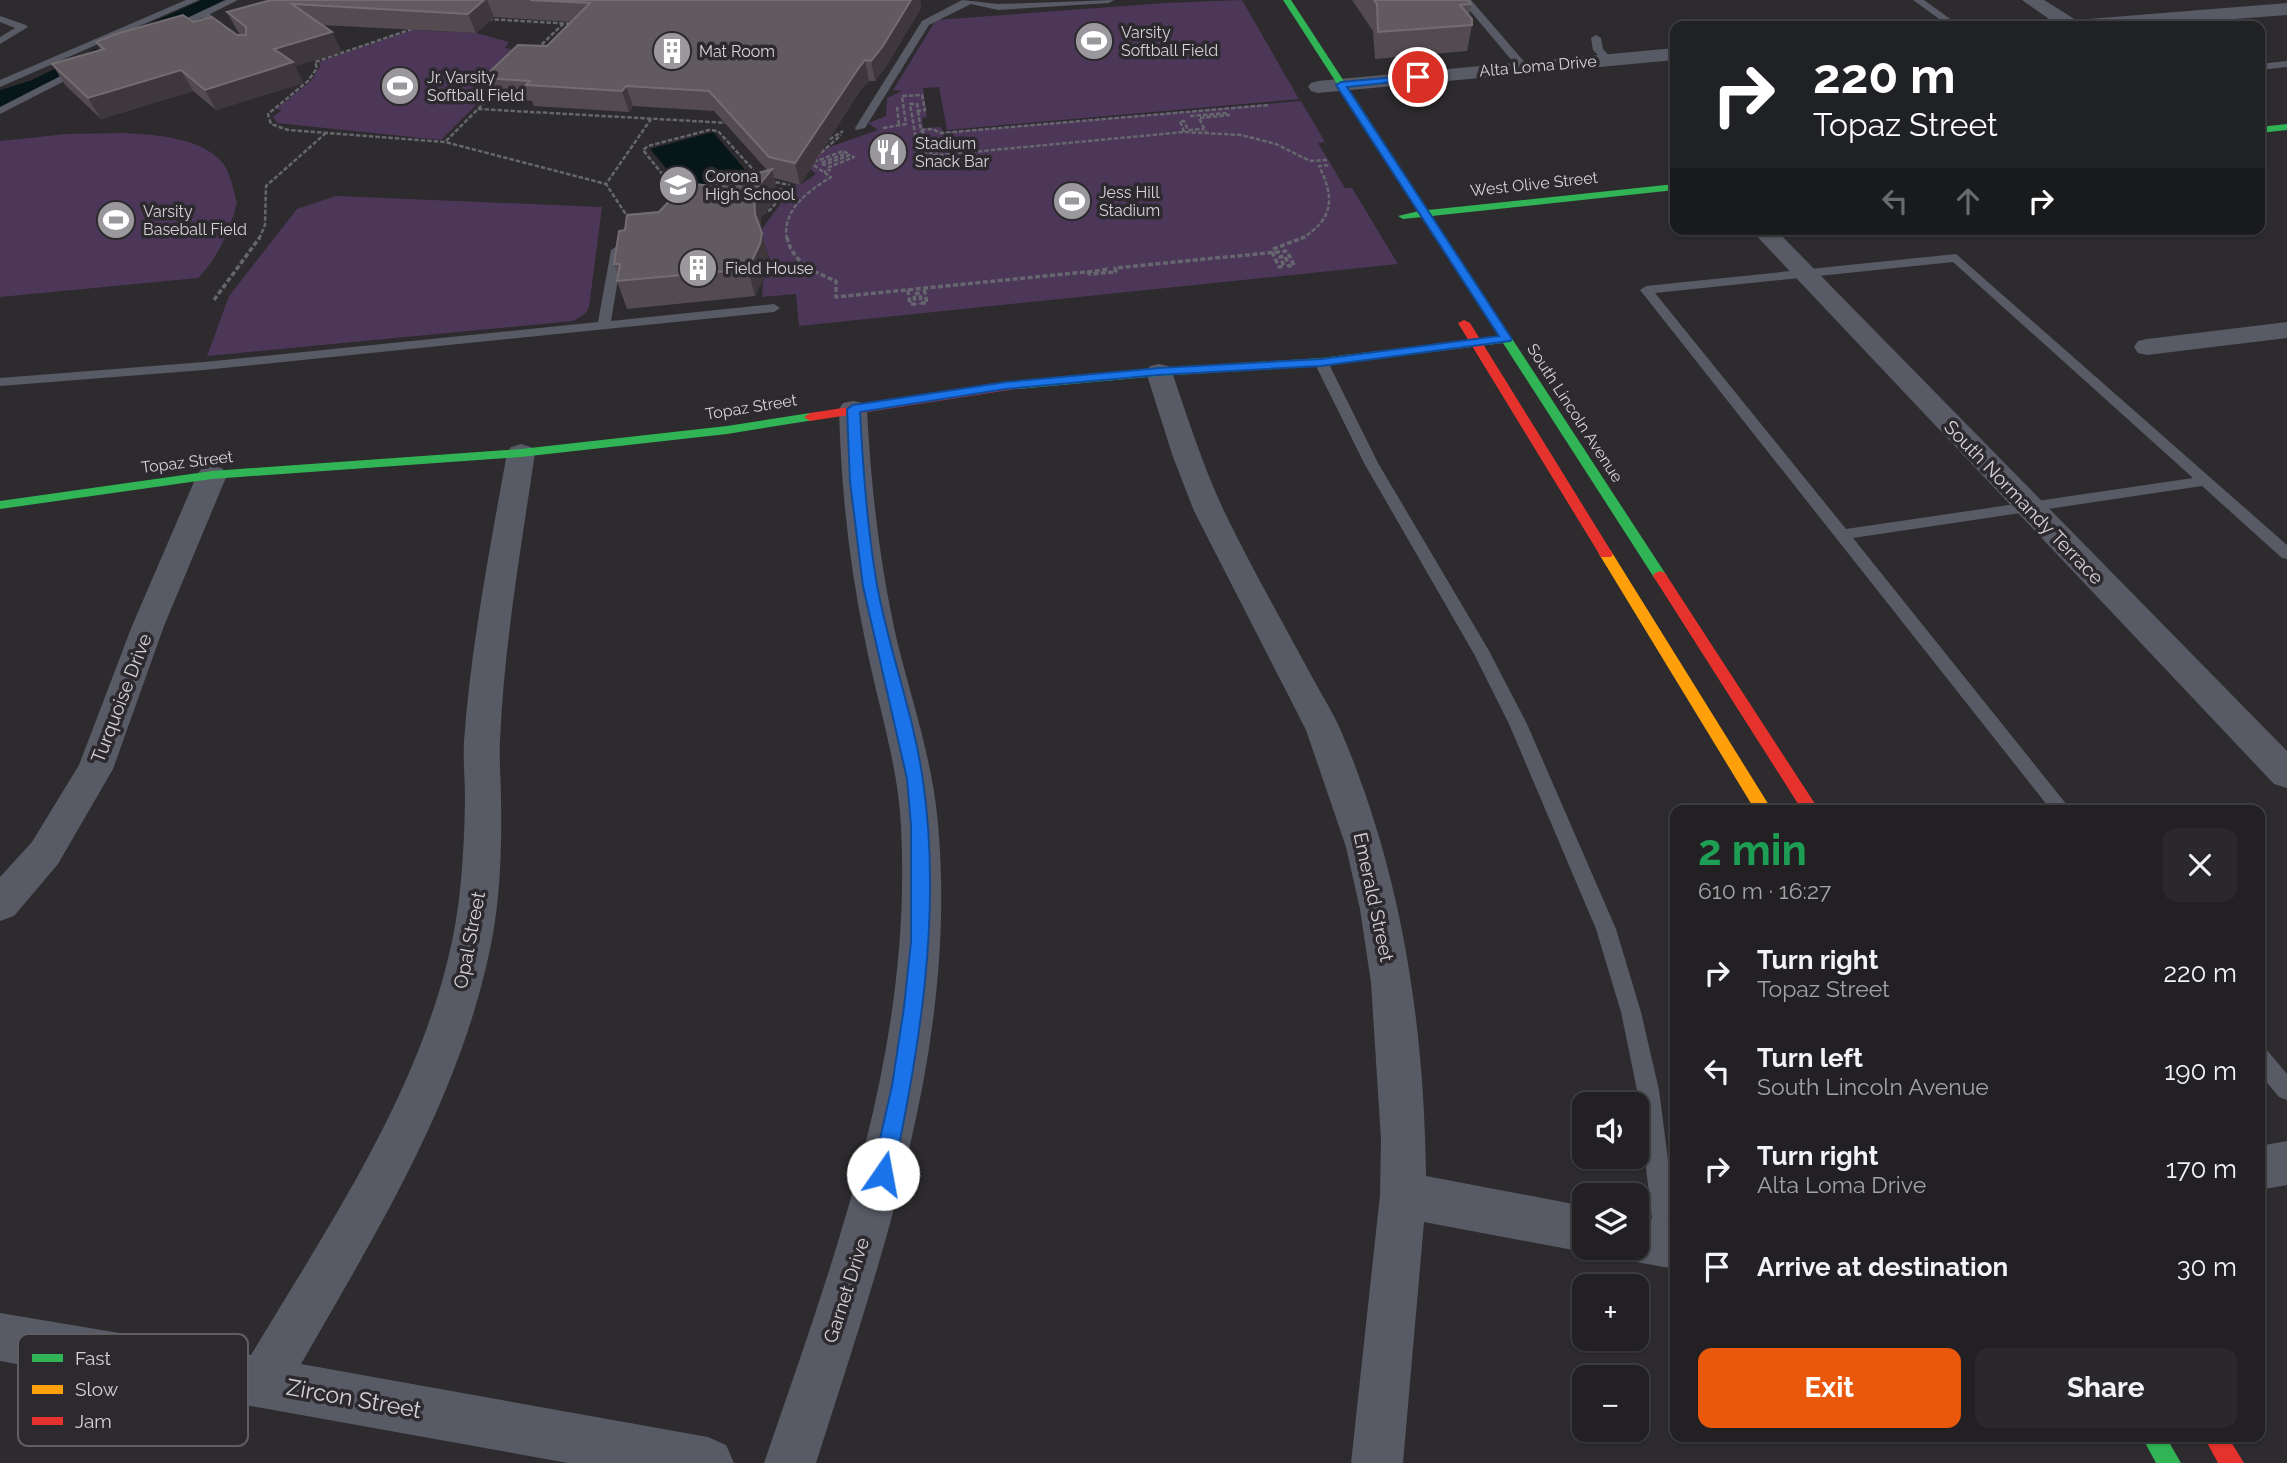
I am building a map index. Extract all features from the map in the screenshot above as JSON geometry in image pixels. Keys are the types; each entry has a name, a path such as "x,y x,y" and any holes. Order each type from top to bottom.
{"main road":[{"name":"South Lincoln Avenue","path":"1287,0 1808,805"},
{"path":"1314,82 1330,108"},
{"path":"2265,129 2287,127"},
{"name":"West Olive Street","path":"1398,217 1670,188"},
{"path":"1455,309 1761,805"},
{"name":"Topaz Street","path":"0,505 212,475 521,453 727,430 1006,386 1159,372 1321,362 1506,339"},
{"path":"2156,1442 2169,1463"},
{"path":"2218,1442 2232,1463"}],"street":[{"path":"2031,0 2066,21"},
{"path":"2137,21 2287,9"},
{"name":"Alta Loma Drive","path":"1314,82 1341,85 1670,54"},
{"name":"South Normandy Terrace","path":"1768,235 2287,774"},
{"path":"2147,347 2287,330"},
{"name":"Emerald Street","path":"1159,372 1187,457 1209,511 1323,730 1347,790 1380,909 1391,984 1403,1139 1403,1195 1377,1463"},
{"name":"Garnet Drive","path":"790,1463 883,1174 902,1086 920,942 920,825 915,779 870,586 857,481 853,409"},
{"name":"Opal Street","path":"263,1382 374,1189 413,1110 456,1004 471,944 480,887 482,744 502,565 521,453"},
{"name":"Turquoise Drive","path":"0,904 45,853 95,769 144,637 212,475"},
{"path":"2265,1167 2287,1163"},
{"path":"1403,1195 1572,1227"},
{"name":"Zircon Street","path":"0,1337 18,1340"},
{"name":"Zircon Street","path":"248,1379 708,1463"}],"lane":[{"path":"0,84 194,0"},
{"path":"156,34 233,0"},
{"path":"993,0 1010,7"},
{"path":"860,128 925,23 967,1 1010,7 1109,0"},
{"path":"1466,0 1523,67"},
{"path":"1918,0 1948,21"},
{"path":"203,13 222,27"},
{"path":"0,19 23,27 0,41"},
{"path":"1596,37 1598,50 1608,60"},
{"path":"2265,66 2287,64"},
{"path":"0,111 88,65"},
{"path":"604,325 617,250"},
{"path":"2058,805 1646,290 1956,258 2287,554"},
{"path":"0,382 204,366 774,308"},
{"path":"1321,362 1371,463 1488,665 1523,737 1606,929 1631,1012 1648,1090 1659,1243"},
{"path":"1841,535 2205,481"},
{"path":"2265,1063 2287,1090"}],"path":[{"path":"506,20 513,13"},
{"path":"478,18 577,24"},
{"path":"533,54 564,23"},
{"path":"414,28 314,62 317,68 308,81 268,114 271,124 279,127 445,142 606,184 633,225"},
{"path":"445,142 496,90"},
{"path":"913,95 914,104 917,104 920,130"},
{"path":"905,121 902,96 922,95 925,110 918,111"},
{"path":"914,104 910,104 919,157 1204,129"},
{"path":"920,130 932,129 941,133 1268,105"},
{"path":"478,108 732,123"},
{"path":"897,110 900,125"},
{"path":"1188,112 1204,129"},
{"path":"1190,117 1228,113 1229,116 1199,118 1204,129"},
{"path":"606,184 652,118"},
{"path":"1184,132 1180,121 1184,121 1188,130 1204,129 1241,135 1268,142 1310,161 1327,160"},
{"path":"833,129 847,129"},
{"path":"814,149 847,129"},
{"path":"847,129 809,162 831,177 804,194 789,213 784,233 791,251 813,271 836,281 836,298 1108,269 1107,267"},
{"path":"684,201 643,150 648,146 709,130 718,131 762,180 790,185 762,184"},
{"path":"916,141 929,136 920,130"},
{"path":"214,300 259,239 265,225 266,186 327,131"},
{"path":"918,154 932,153 930,143 934,143 937,156"},
{"path":"814,159 817,161 843,151 847,153 821,163 824,165 850,155 854,157 827,168 830,170 824,172"},
{"path":"1272,251 1312,231 1329,213 1331,188 1319,166 1330,165"},
{"path":"771,181 775,178"},
{"path":"758,214 770,210 787,190 769,188"},
{"path":"762,207 770,210"},
{"path":"1272,251 1279,267 1284,266 1280,257 1284,256 1289,266 1294,265 1285,246"},
{"path":"1088,271 1089,274 1116,272 1115,268 1287,251"},
{"path":"908,290 910,304 915,304 914,294 920,293 921,303 927,303 924,288"}],"shaded area":[{"name":"Jess Hill Stadium","path":"1242,0 1299,99 947,130 939,87 923,88 927,117 922,118 923,128 941,127 943,132 1301,101 1325,142 1318,143 1345,188 1352,188 1398,264 799,326 796,294 762,297 763,282 771,262 763,241 762,229 795,184 800,185 816,174 807,166 821,150 878,130 868,123 886,116 887,98 902,91 893,90 936,20"},
{"name":"Jr. Varsity Softball Field","path":"412,30 476,33 509,42 505,48 529,52 441,140 277,123 273,117 282,110 276,109 311,81 320,66 319,62"},
{"path":"713,132 752,178 689,196 650,149"},
{"name":"Varsity Baseball Field","path":"125,133 163,136 190,142 213,154 225,166 237,203 231,223 212,262 198,278 0,297 0,141 67,134"},
{"path":"336,196 602,207 589,307 585,314 573,321 207,356 229,296 297,209"}],"building":[{"path":"271,0 484,0 468,14 292,4 332,32 274,49 293,62 205,90 181,70 88,98 52,64 104,49 96,42 116,34 183,15 193,22 212,17 237,35 246,35 246,27 227,12"},
{"path":"530,0 911,0 883,46 871,61 865,60 858,69 795,163 769,157 709,91 626,86 622,91 526,85 530,81 483,78 518,45 547,46 590,3"},
{"path":"1374,0 1468,0 1471,4 1460,5 1472,19 1472,25 1378,32 1377,4"},
{"path":"772,169 754,191 755,214 762,233 760,244 748,269 617,281 620,264 614,264 619,231 625,230 627,215 659,212 686,183 713,186"}],"waterway":[{"path":"143,33 216,0"},
{"path":"0,103 95,54"},
{"path":"0,93 53,76"}],"traffic: fast":[{"path":"1287,0 1660,576"},
{"path":"2265,129 2287,127"},
{"path":"1403,216 1670,188"},
{"path":"1018,385 1159,372 1321,362 1506,339"},
{"path":"0,505 212,475 521,453 727,430 810,417"},
{"path":"2156,1442 2169,1463"}],"traffic: slow":[{"path":"1606,554 1761,805"}],"traffic: jam":[{"path":"1464,323 1606,554"},
{"path":"810,417 1018,385"},
{"path":"1660,576 1808,805"},
{"path":"2218,1442 2232,1463"}],"place":[{"name":"Varsity Softball Field","path":"1094,41"},
{"name":"Mat Room","path":"672,51"},
{"name":"Jr. Varsity Softball Field","path":"400,86"},
{"name":"Stadium Snack Bar","path":"888,152"},
{"name":"Corona High School","path":"678,185"},
{"name":"Jess Hill Stadium","path":"1072,201"},
{"name":"Varsity Baseball Field","path":"116,220"},
{"name":"Field House","path":"698,268"}],"route":[{"path":"883,1174 902,1086 914,1007 920,942 920,825 915,779 870,586 862,535 853,409 1006,386 1159,372 1321,362 1506,339 1341,85 1418,77"}]}
